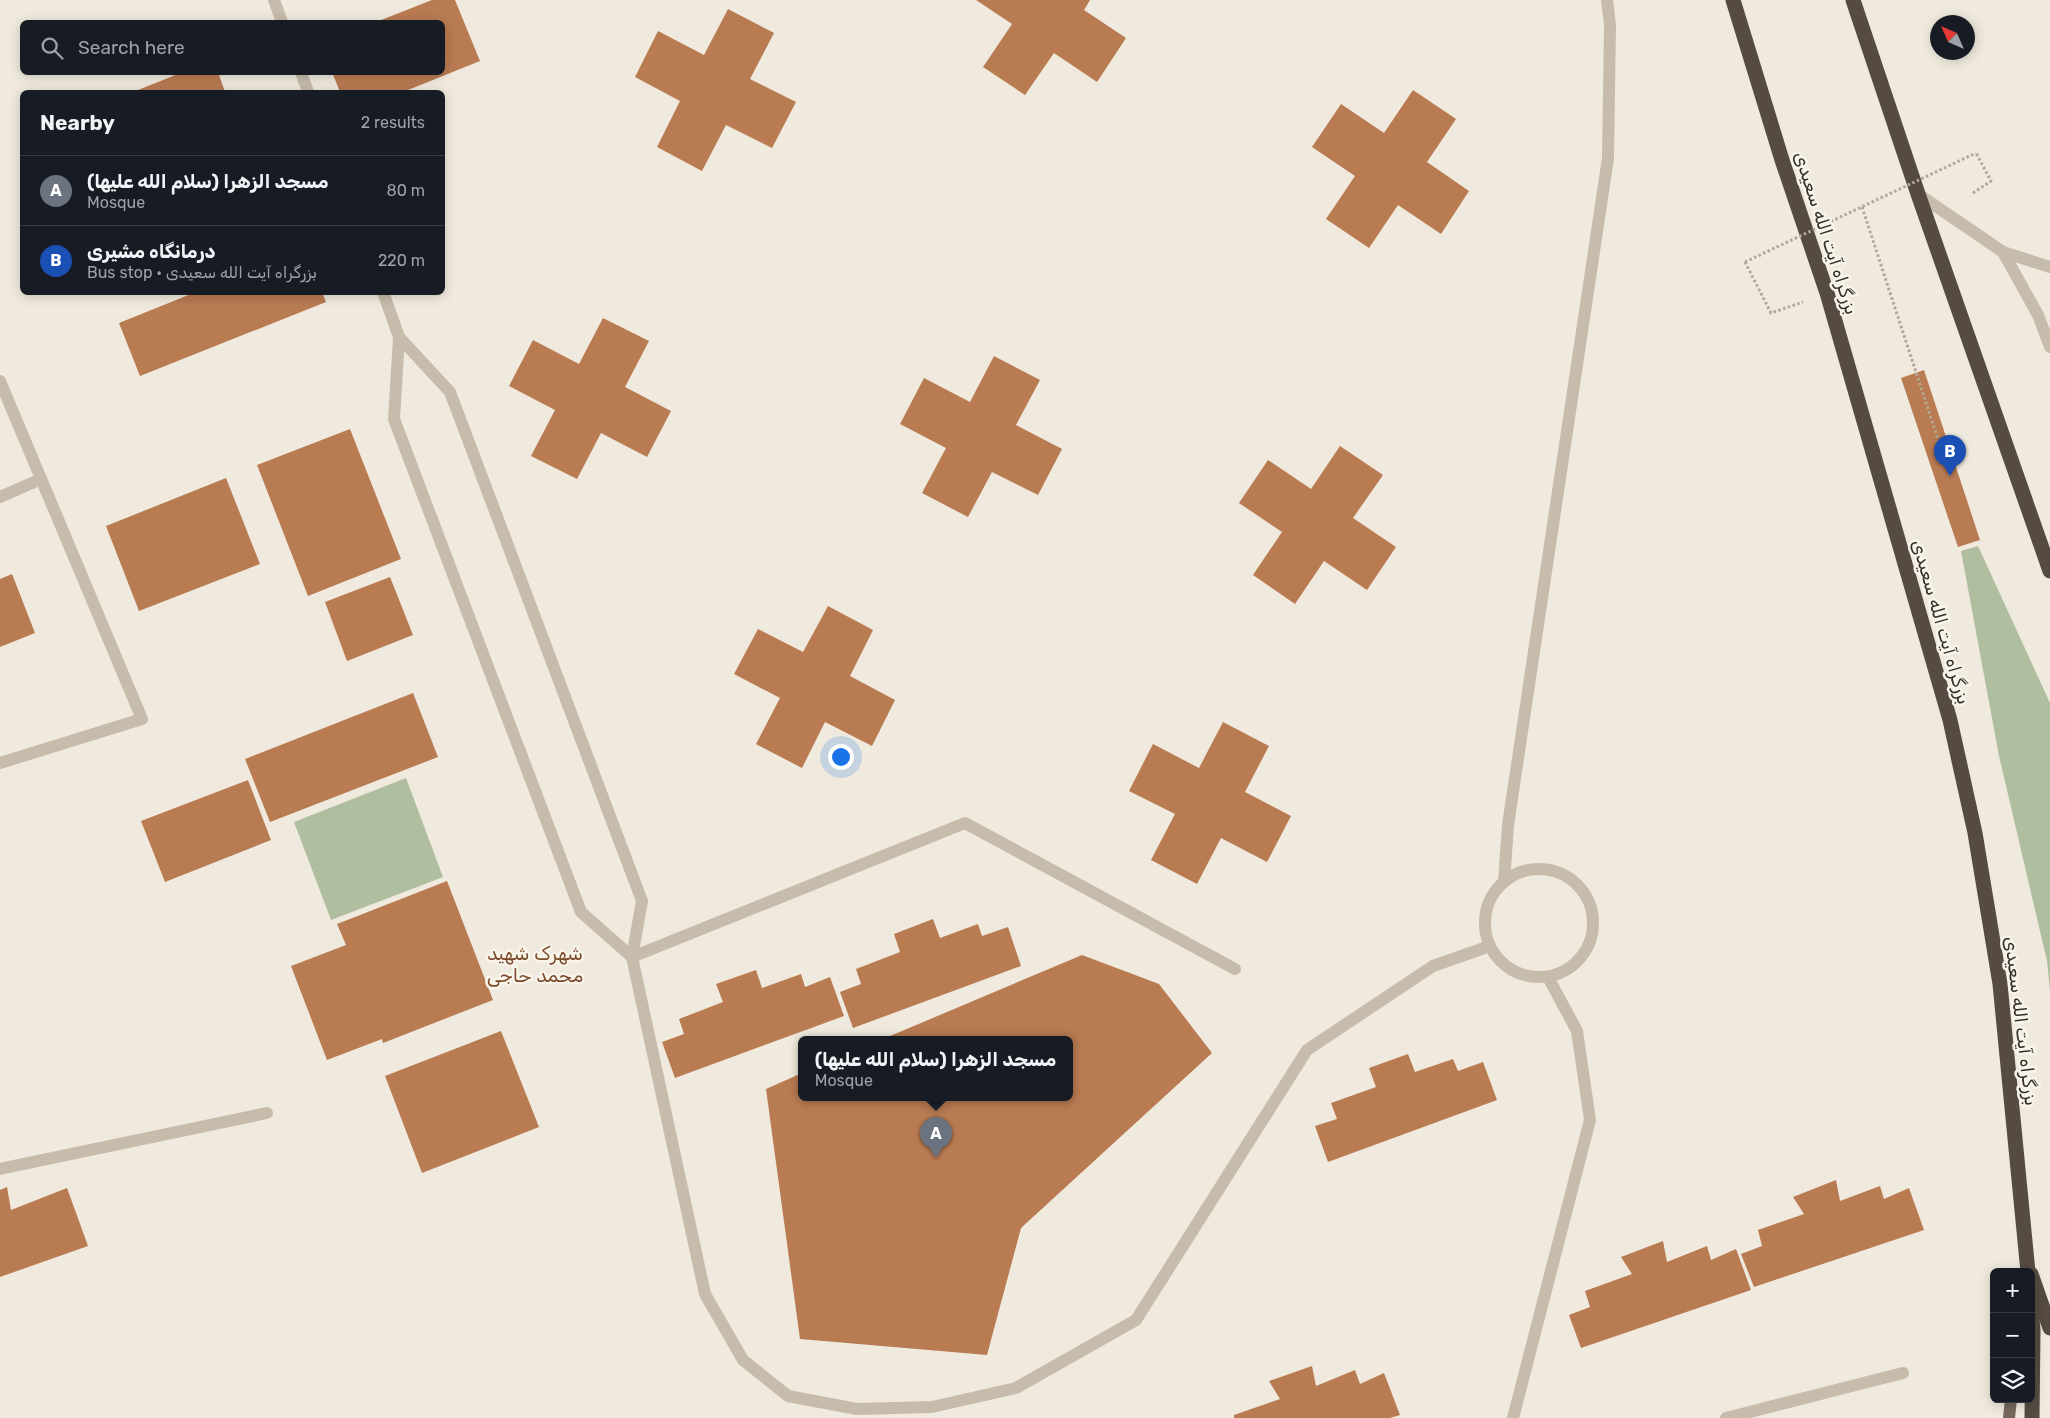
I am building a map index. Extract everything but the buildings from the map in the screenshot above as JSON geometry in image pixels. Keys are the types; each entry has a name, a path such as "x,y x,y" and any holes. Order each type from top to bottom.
{"highway":[{"name":"بزرگراه آیت الله سعیدی","path":"1733,0 1782,160 1826,293 1950,720 1975,833 2000,984 2028,1268"},
{"path":"1853,0 1918,194 2050,571"},
{"name":"بزرگراه آیت الله سعیدی","path":"2035,1288 2050,1328"},
{"path":"2031,1313 2032,1418"}],"main road":[{"path":"2009,1418 2011,1403"}],"street":[{"path":"274,0 281,20"},
{"path":"1504,882 1510,815 1608,158 1610,25 1607,0"},
{"path":"302,75 307,90"},
{"path":"1918,194 2003,252 2050,267"},
{"path":"2003,252 2044,317 2050,347"},
{"path":"384,295 399,337 394,419 397,428 581,912 632,957"},
{"path":"399,337 450,392 642,901 632,957 705,1294 743,1360 788,1396 857,1409 934,1413 1016,1388 1136,1320 1307,1050 1433,966 1490,946"},
{"path":"0,381 142,719 0,763"},
{"path":"0,497 41,479"},
{"path":"632,957 964,823 1236,969"},
{"path":"1537,869 1554,871 1570,878 1583,891 1594,925 1590,943 1580,959 1567,970 1548,977 1531,977 1514,971 1500,961 1490,946 1486,930 1487,912 1493,896 1504,882 1520,873 1537,869"},
{"path":"1513,1418 1590,1120 1577,1031 1548,977"},
{"path":"0,1169 267,1113"},
{"path":"1726,1418 1903,1373"}],"path":[{"path":"1826,293 1771,313 1744,262 1976,153 1991,181 1973,193"},
{"path":"1862,207 1950,476"}],"green space":[{"path":"1978,546 2050,703 2050,991 2047,961 1999,756 1961,551"},
{"path":"406,778 443,877 331,920 294,822"}],"place":[{"name":"درمانگاه مشیری","path":"1950,476"},
{"name":"مسجد الزهرا (سلام الله علیها)","path":"936,1158"}],"district":[{"name":"شهرک شهید محمد حاجی","path":"535,964"}]}
